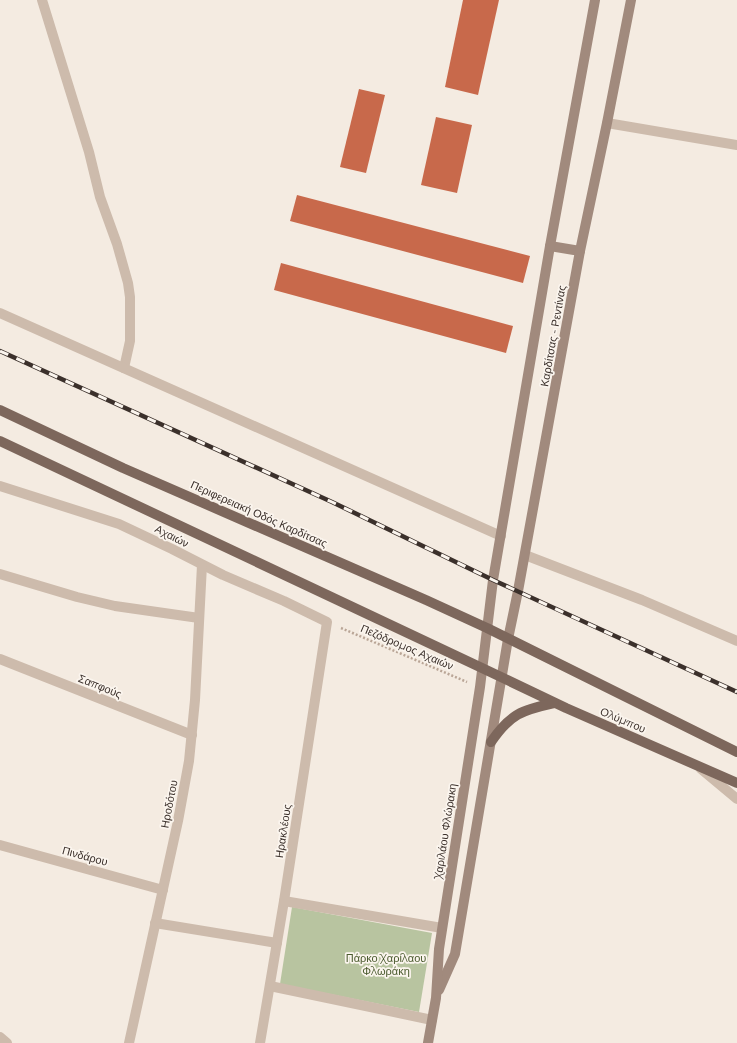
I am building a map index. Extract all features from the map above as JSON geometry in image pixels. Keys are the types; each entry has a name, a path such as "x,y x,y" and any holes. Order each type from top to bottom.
{"main road":[{"name":"Καρδίτσας - Ρεντίνας","path":"482,668 501,536 550,246 595,0"},
{"name":"Καρδίτσας - Ρεντίνας","path":"501,677 525,555 580,251 631,0"},
{"path":"550,246 580,251"},
{"name":"Περιφερειακή Οδός Καρδίτσας","path":"0,410 123,468 426,600 508,639"},
{"path":"0,441 501,677"},
{"name":"Ολύμπου","path":"508,639 737,752"},
{"name":"Χαριλάου Φλώρακη","path":"428,1043 436,998 439,948 482,668"},
{"name":"Χαριλάου Φλώρακη","path":"436,998 455,954 501,677"},
{"name":"Ολύμπου","path":"501,677 554,703 737,783"},
{"path":"491,742 501,727 517,714 532,708 554,703"}],"street":[{"path":"42,0 89,152 100,197 117,244 128,283 130,298 130,341 124,368"},
{"path":"607,122 737,145"},
{"path":"0,312 501,536"},
{"name":"Αχαιών","path":"0,486 119,524 202,565 327,622"},
{"path":"525,555 642,600 737,640"},
{"name":"Ηροδότου","path":"129,1043 183,795 192,735 202,565"},
{"path":"0,574 77,597 115,606 199,618"},
{"name":"Ηρακλέους","path":"260,1043 284,901 327,622"},
{"name":"Σαπφούς","path":"0,659 192,735"},
{"path":"693,763 737,799"},
{"name":"Πινδάρου","path":"0,845 163,890"},
{"path":"284,901 442,928"},
{"path":"155,923 277,943"},
{"path":"270,986 432,1020"},
{"path":"0,1037 7,1043"}],"path":[{"name":"Πεζόδρομος Αχαιών","path":"327,622 480,688"}],"green space":[{"name":"Πάρκο Χαρίλαου Φλωράκη","path":"292,907 432,933 419,1012 280,984"}],"building":[{"path":"463,0 499,0 478,95 445,87"},
{"path":"359,89 385,95 366,173 340,167"},
{"path":"436,117 472,125 457,193 421,185"},
{"path":"297,195 530,256 523,283 290,221"},
{"path":"281,263 513,326 506,353 274,290"}],"railway":[{"path":"0,351 332,502 493,580 737,692"}]}
